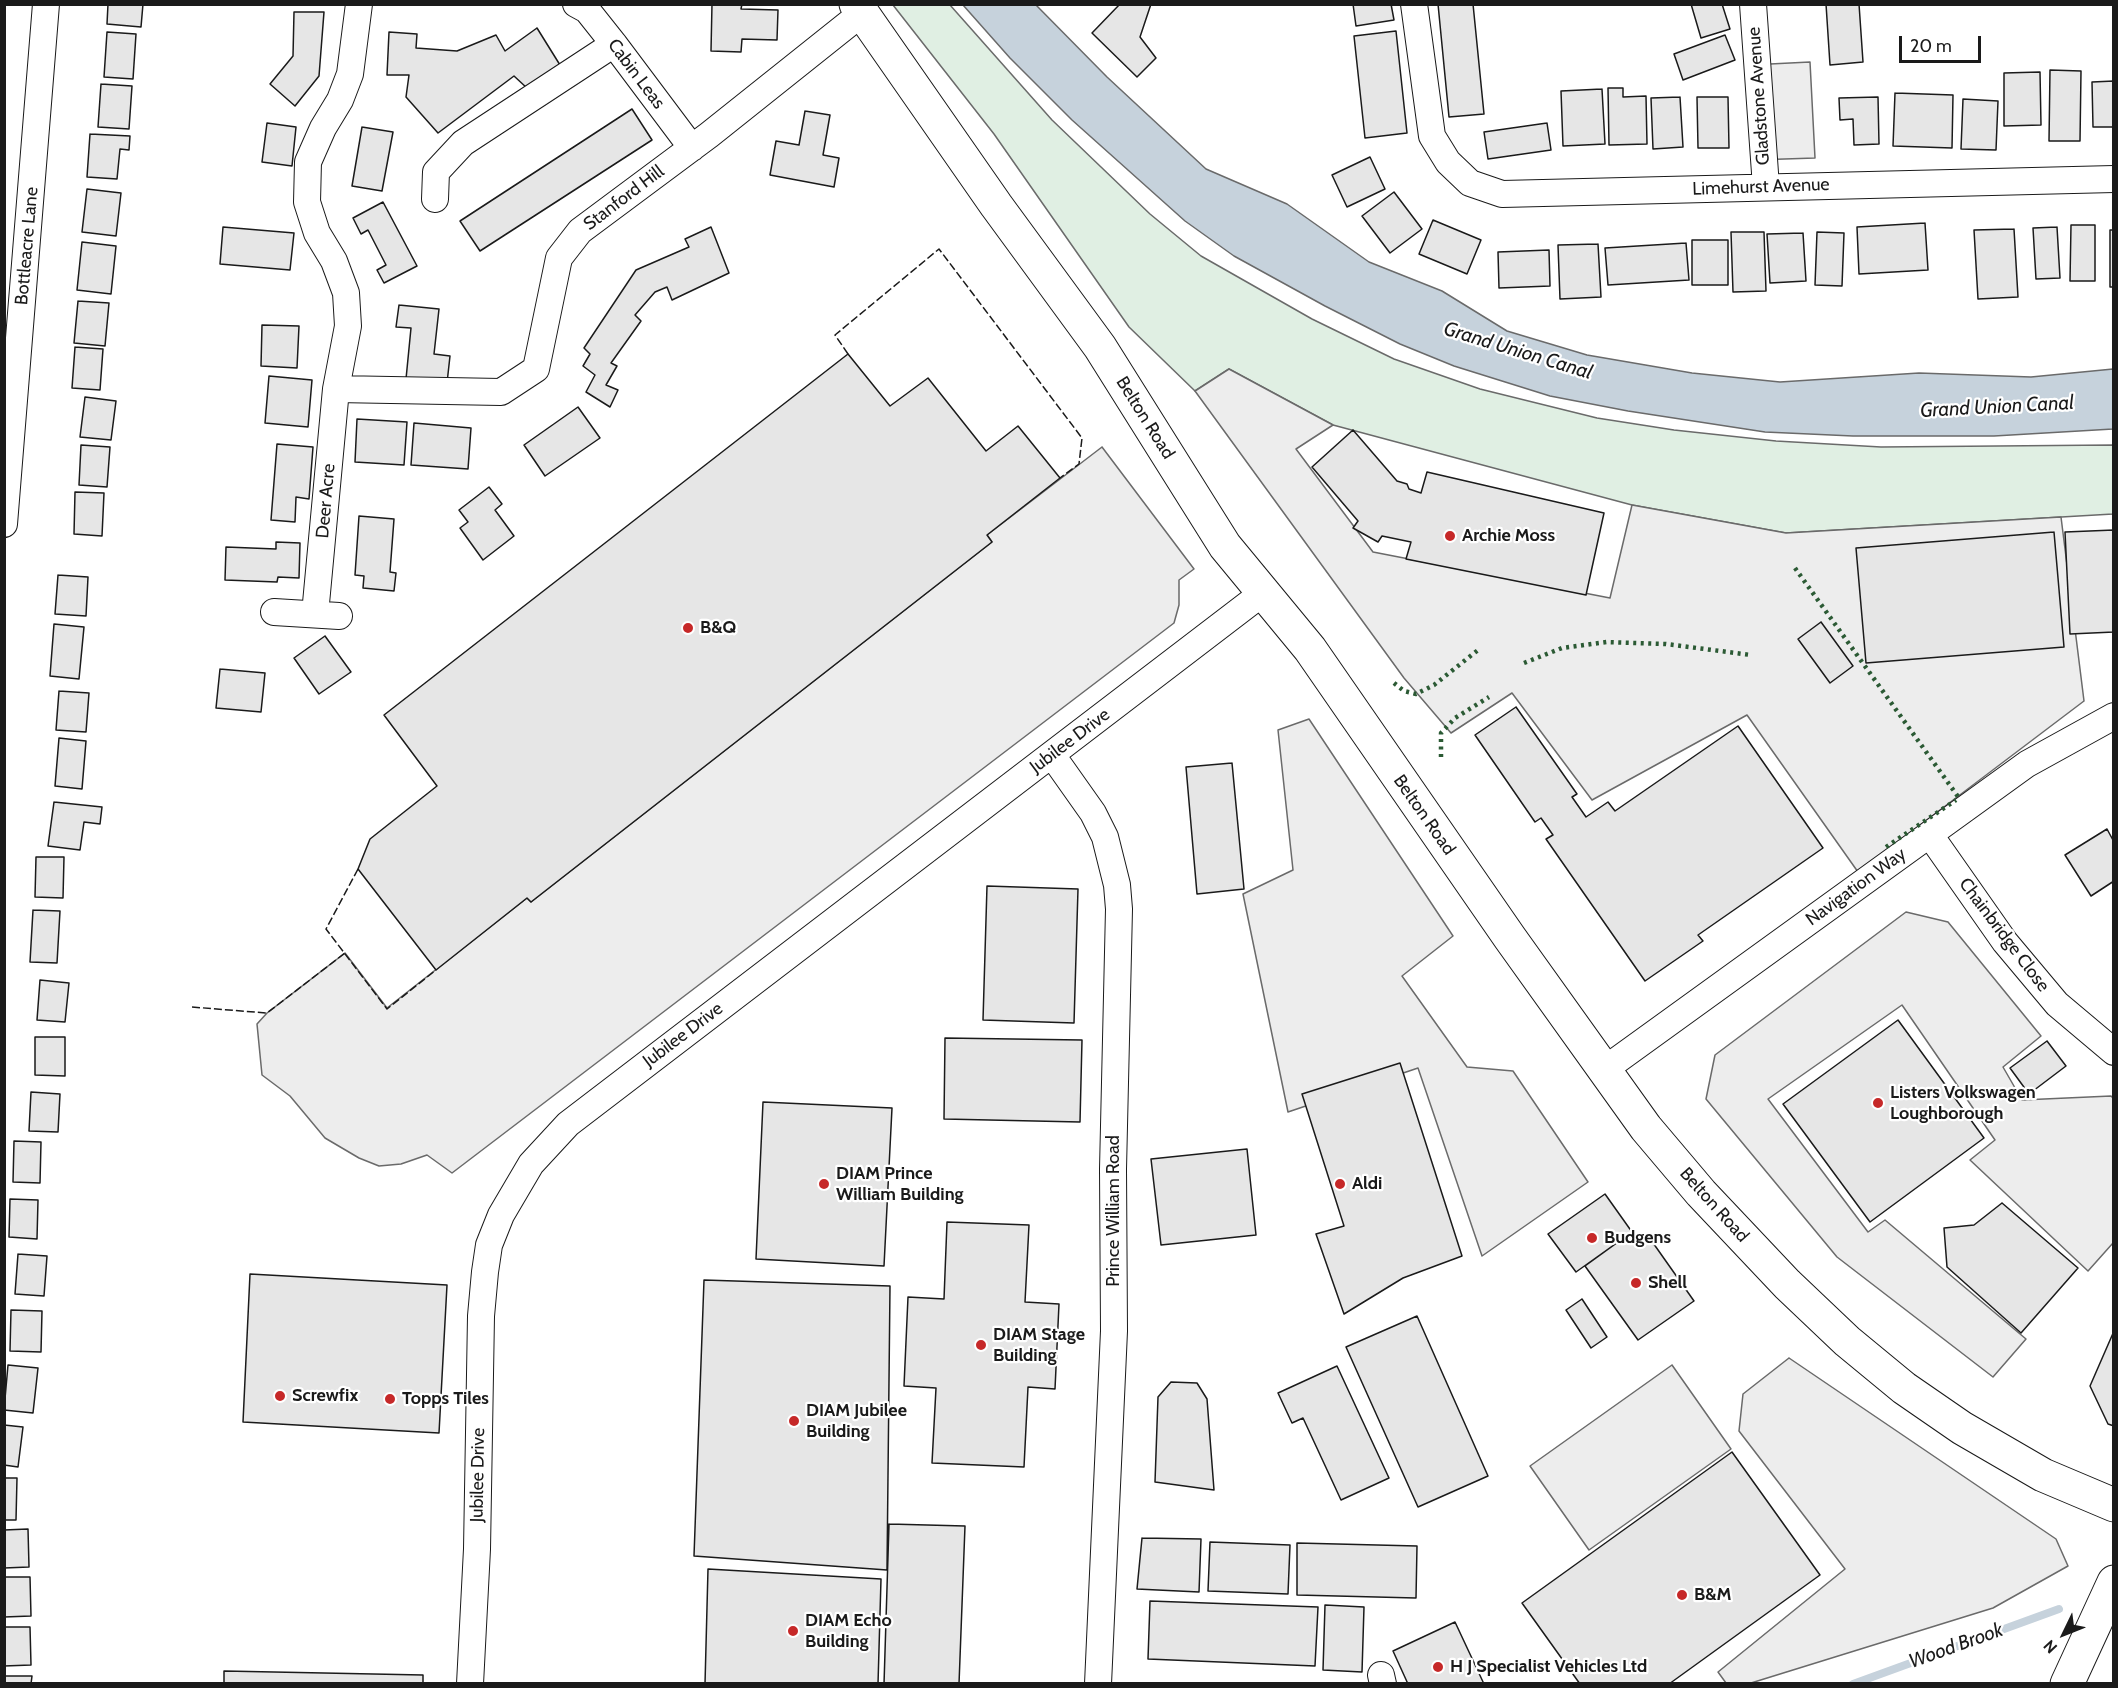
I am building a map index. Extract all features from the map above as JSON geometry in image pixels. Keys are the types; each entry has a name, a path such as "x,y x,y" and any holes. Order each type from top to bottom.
{"main road":[{"name":"Belton Road","path":"859,9 996,206 1100,347 1225,546 1310,649 1646,1128 1701,1193 1787,1284 1846,1341 1904,1388 1962,1428 2043,1475 2114,1505"},
{"path":"2067,1683 2114,1582"}],"street":[{"name":"Bottleacre Lane","path":"4,524 46,4"},
{"name":"Deer Acre","path":"274,612 327,615 336,389 348,326 346,293 334,261 317,233 307,202 308,162 323,128 340,100 350,74 359,4"},
{"name":"Cabin Leas","path":"576,4 587,10 692,148"},
{"name":"Limehurst Avenue","path":"1414,4 1432,136 1448,162 1470,183 1502,194 2114,179"},
{"name":"Gladstone Avenue","path":"1753,4 1766,187"},
{"name":"Stanford Hill","path":"336,389 501,392 536,369 559,258 580,231 692,148 859,9"},
{"path":"435,199 436,172 463,143 614,44"},
{"name":"Jubilee Drive","path":"470,1683 477,1549 481,1316 484,1272 489,1245 501,1215 531,1164 568,1124 1264,592"},
{"name":"Navigation Way","path":"1605,1069 2027,764 2114,716"},
{"name":"Prince William Road","path":"1052,755 1093,813 1106,837 1117,885 1119,909 1113,1169 1114,1331 1098,1683"},
{"name":"Chainbridge Close","path":"1930,835 2005,942 2056,1004 2114,1052"}],"green space":[{"path":"893,5 950,5 1052,120 1150,214 1201,256 1312,319 1394,359 1480,389 1597,418 1674,430 1776,441 1881,447 2113,445 2113,514 1786,533 1632,505 1333,425 1229,369 1195,391 1129,327 994,134"}],"shaded area":[{"path":"1810,62 1815,158 1754,160 1750,65"},
{"path":"1229,369 1333,425 1296,449 1373,552 1610,598 1632,505 1786,533 2061,517 2084,701 1858,872 1747,715 1592,800 1512,693 1451,733 1404,678 1195,391"},
{"path":"1102,447 1194,569 1179,580 1179,605 1174,623 452,1173 427,1155 401,1164 379,1166 359,1158 325,1138 290,1096 262,1075 257,1024 267,1013 345,953 387,1008 527,898 531,902 992,542 987,535"},
{"path":"1309,719 1453,936 1402,976 1467,1067 1513,1071 1588,1182 1482,1256 1418,1068 1288,1112 1243,894 1293,870 1278,730"},
{"path":"1906,912 1948,922 2041,1036 2003,1067 2022,1100 2111,1096 2113,1098 2113,1243 2088,1271 1970,1160 1995,1140 1902,1005 1768,1099 1868,1232 1885,1220 2026,1339 1993,1377 1837,1257 1706,1099 1715,1055"},
{"path":"1789,1358 2056,1539 2068,1566 1993,1608 1751,1683 1726,1683 1718,1672 1845,1569 1739,1431 1743,1394"},
{"path":"1672,1365 1731,1449 1589,1550 1530,1466"}],"water":[{"name":"Grand Union Canal","path":"963,5 1036,5 1107,77 1206,169 1287,204 1369,262 1442,291 1507,331 1587,355 1692,373 1780,382 1919,373 2031,377 2113,369 2113,429 1994,436 1853,436 1765,432 1628,411 1550,396 1454,366 1400,344 1325,306 1234,256 1185,221 1072,120 1010,58"}],"building":[{"path":"108,4 143,4 141,27 107,24"},
{"path":"712,4 742,4 741,9 778,10 777,40 742,39 741,52 711,51"},
{"path":"1120,4 1151,4 1140,37 1156,58 1137,77 1092,33"},
{"path":"1353,4 1391,4 1394,20 1356,26"},
{"path":"1438,4 1473,4 1484,114 1449,117"},
{"path":"1691,4 1722,4 1730,29 1701,38"},
{"path":"1826,4 1859,4 1863,62 1830,65"},
{"path":"294,12 324,12 319,76 295,106 270,84 293,56"},
{"path":"537,28 560,65 528,89 514,76 438,133 406,97 409,75 387,75 389,32 417,34 416,48 457,51 496,35 505,51"},
{"path":"1396,31 1407,133 1365,138 1354,36"},
{"path":"107,32 136,34 133,79 104,77"},
{"path":"1725,35 1735,60 1683,80 1674,54"},
{"path":"2050,70 2081,71 2080,141 2049,141"},
{"path":"2040,72 2041,125 2004,126 2004,73"},
{"path":"2114,81 2114,127 2093,127 2092,82"},
{"path":"101,84 132,86 129,129 98,127"},
{"path":"1608,88 1623,88 1623,97 1646,96 1647,144 1609,145"},
{"path":"1602,89 1605,144 1563,146 1561,91"},
{"path":"1895,93 1953,95 1952,148 1893,146"},
{"path":"1680,97 1683,147 1653,149 1651,98"},
{"path":"1697,97 1728,97 1729,148 1698,148"},
{"path":"1878,97 1879,144 1854,145 1853,119 1840,120 1839,98"},
{"path":"1963,99 1998,101 1996,150 1961,149"},
{"path":"632,109 652,140 480,251 460,221"},
{"path":"805,111 830,115 823,155 839,158 834,187 770,175 776,141 799,145"},
{"path":"267,123 296,127 292,166 262,162"},
{"path":"1547,123 1551,150 1488,159 1484,132"},
{"path":"362,127 393,132 382,191 352,186"},
{"path":"90,134 130,136 129,150 120,149 117,179 87,177"},
{"path":"1370,157 1385,189 1347,207 1332,175"},
{"path":"87,189 121,193 116,236 82,232"},
{"path":"1394,192 1422,229 1390,253 1362,216"},
{"path":"383,202 417,266 384,283 377,270 386,265 368,230 361,234 353,218"},
{"path":"1433,220 1481,240 1467,274 1419,254"},
{"path":"1925,223 1928,270 1859,274 1857,227"},
{"path":"2071,225 2095,225 2095,281 2070,281"},
{"path":"223,227 294,233 290,270 220,264"},
{"path":"711,227 729,273 672,300 667,287 655,292 635,315 641,321 611,363 617,366 606,385 618,390 610,407 586,392 595,375 583,366 590,354 584,348 636,270 689,247 685,239"},
{"path":"2057,227 2060,278 2036,279 2033,228"},
{"path":"2014,229 2018,297 1978,299 1974,230"},
{"path":"2110,230 2114,230 2114,287 2110,287"},
{"path":"1731,232 1764,232 1766,291 1733,292"},
{"path":"1817,232 1844,233 1842,286 1815,285"},
{"path":"1803,233 1806,281 1770,283 1767,234"},
{"path":"1692,240 1728,240 1728,285 1692,285"},
{"path":"82,242 116,246 111,294 77,290"},
{"path":"1686,243 1689,280 1608,285 1605,248"},
{"path":"1598,244 1601,297 1560,299 1558,245"},
{"path":"1549,250 1550,286 1499,288 1498,252"},
{"path":"78,301 109,303 105,346 74,343"},
{"path":"399,305 439,309 434,354 450,356 447,383 406,379 411,328 396,327"},
{"path":"262,325 299,326 297,368 261,366"},
{"path":"75,347 103,349 100,390 72,388"},
{"name":"B&Q","path":"848,354 890,406 928,378 986,451 1018,426 1060,478 987,535 992,542 531,902 527,898 436,970 358,869 370,839 437,786 384,715"},
{"path":"269,376 312,380 308,427 265,423"},
{"path":"85,397 116,401 111,440 80,437"},
{"path":"578,407 600,438 545,476 524,445"},
{"path":"357,419 407,422 404,465 355,462"},
{"path":"414,423 471,428 468,469 411,465"},
{"path":"1353,430 1397,481 1421,493 1427,472 1604,513 1586,595 1406,559 1411,542 1382,536 1378,542 1353,528 1358,521 1312,467"},
{"path":"277,444 313,447 309,499 296,497 295,522 271,520"},
{"path":"81,445 110,447 107,487 79,485"},
{"path":"489,487 502,504 495,510 514,536 483,560 460,528 468,522 459,510"},
{"path":"75,492 104,493 102,536 74,534"},
{"path":"359,516 394,519 390,572 396,573 394,591 363,588 364,576 355,575"},
{"path":"2114,530 2114,632 2070,634 2065,532"},
{"path":"2054,532 2064,647 1866,663 1856,548"},
{"path":"276,542 300,543 299,578 278,577 277,582 225,580 226,547 276,549"},
{"path":"58,575 88,577 86,616 55,614"},
{"path":"1821,622 1853,666 1830,683 1798,639"},
{"path":"54,624 84,627 79,679 50,676"},
{"path":"325,636 351,672 319,694 294,658"},
{"path":"220,669 265,673 261,712 216,708"},
{"path":"59,691 89,693 86,732 56,730"},
{"path":"1516,707 1577,794 1572,797 1586,817 1608,802 1615,811 1738,726 1823,848 1698,935 1703,941 1645,981 1546,839 1553,835 1541,818 1535,822 1475,735"},
{"path":"59,738 86,741 82,789 55,786"},
{"path":"1232,763 1244,889 1197,894 1186,767"},
{"path":"54,802 102,807 100,824 84,822 80,850 48,846"},
{"path":"2107,829 2114,842 2114,881 2091,896 2065,855"},
{"path":"36,857 64,857 63,898 35,897"},
{"path":"987,886 1078,889 1074,1023 983,1020"},
{"path":"33,910 60,911 57,963 30,962"},
{"path":"40,980 69,983 65,1022 37,1020"},
{"path":"1898,1020 1984,1138 1870,1222 1783,1104"},
{"path":"35,1037 65,1037 65,1076 35,1075"},
{"path":"945,1038 1082,1040 1080,1122 944,1119"},
{"path":"2047,1041 2066,1066 2029,1094 2010,1068"},
{"path":"1400,1063 1462,1256 1403,1278 1344,1314 1316,1234 1344,1226 1302,1094"},
{"path":"31,1092 60,1094 58,1132 29,1131"},
{"name":"DIAM Prince William Building","path":"763,1102 892,1108 884,1266 756,1259"},
{"path":"14,1141 41,1142 40,1183 13,1182"},
{"path":"1247,1149 1256,1235 1161,1245 1151,1159"},
{"path":"1605,1194 1632,1232 1576,1272 1548,1234"},
{"path":"10,1199 38,1200 37,1239 9,1237"},
{"path":"2002,1203 2078,1268 2021,1333 1947,1267 1944,1228 1974,1225"},
{"name":"DIAM Stage Building","path":"947,1222 1029,1225 1025,1302 1059,1304 1055,1389 1028,1387 1024,1467 932,1463 936,1388 904,1386 908,1297 944,1299"},
{"path":"1632,1232 1642,1246 1651,1240 1694,1301 1638,1340 1585,1266"},
{"path":"18,1254 47,1256 44,1296 15,1294"},
{"path":"250,1274 447,1285 439,1433 243,1422"},
{"name":"DIAM Jubilee Building","path":"704,1280 890,1286 887,1570 694,1556"},
{"path":"1582,1299 1607,1337 1591,1348 1566,1310"},
{"path":"11,1310 42,1311 41,1352 10,1351"},
{"path":"1417,1316 1488,1476 1418,1507 1346,1347"},
{"path":"2114,1331 2114,1426 2108,1424 2090,1386"},
{"path":"8,1365 38,1368 33,1413 4,1410"},
{"path":"1337,1366 1389,1478 1341,1500 1303,1418 1292,1423 1278,1393"},
{"path":"1171,1382 1197,1383 1207,1399 1214,1490 1155,1482 1158,1397"},
{"path":"4,1425 23,1427 18,1467 4,1465"},
{"path":"1732,1452 1820,1575 1669,1684 1580,1684 1522,1603"},
{"path":"4,1478 17,1478 16,1520 4,1520"},
{"path":"889,1524 965,1526 959,1684 884,1684"},
{"path":"28,1529 29,1567 4,1568 4,1530"},
{"path":"1142,1538 1201,1539 1199,1592 1137,1589"},
{"path":"1210,1542 1290,1545 1288,1594 1208,1591"},
{"path":"1297,1543 1417,1546 1416,1598 1297,1595"},
{"name":"DIAM Echo Building","path":"708,1569 881,1579 878,1684 705,1684"},
{"path":"4,1577 30,1577 31,1616 4,1617"},
{"path":"1150,1601 1318,1607 1315,1666 1148,1659"},
{"path":"1325,1605 1364,1607 1362,1672 1323,1670"},
{"name":"H J Specialist Vehicles Ltd","path":"1455,1622 1484,1684 1408,1684 1393,1651"},
{"path":"4,1627 30,1627 31,1665 4,1666"},
{"path":"224,1671 423,1675 423,1684 224,1684"},
{"path":"4,1676 32,1676 31,1684 4,1684"}],"waterway":[{"name":"Wood Brook","path":"1853,1684 2059,1609"}],"hedge":[{"path":"1795,568 1959,798"},
{"path":"1524,663 1562,648 1607,642 1666,644 1751,655"},
{"path":"1394,683 1404,691 1416,694 1434,685 1478,650"},
{"path":"1441,757 1441,733 1455,718 1489,697"},
{"path":"1886,847 1956,800"}],"fence":[{"path":"848,354 835,335 939,249 1082,438 1079,464 1060,478"},
{"path":"358,869 326,929 387,1009 436,970"},
{"path":"192,1007 267,1013 345,953"}],"place":[{"name":"Archie Moss","path":"1450,536"},
{"name":"B&Q","path":"688,628"},
{"name":"Listers Volkswagen Loughborough","path":"1878,1103"},
{"name":"DIAM Prince William Building","path":"824,1184"},
{"name":"Aldi","path":"1340,1184"},
{"name":"Budgens","path":"1592,1238"},
{"name":"Shell","path":"1636,1283"},
{"name":"DIAM Stage Building","path":"981,1345"},
{"name":"Screwfix","path":"280,1396"},
{"name":"Topps Tiles","path":"390,1399"},
{"name":"DIAM Jubilee Building","path":"794,1421"},
{"name":"B&M","path":"1682,1595"},
{"name":"DIAM Echo Building","path":"793,1631"},
{"name":"H J Specialist Vehicles Ltd","path":"1438,1667"}]}
